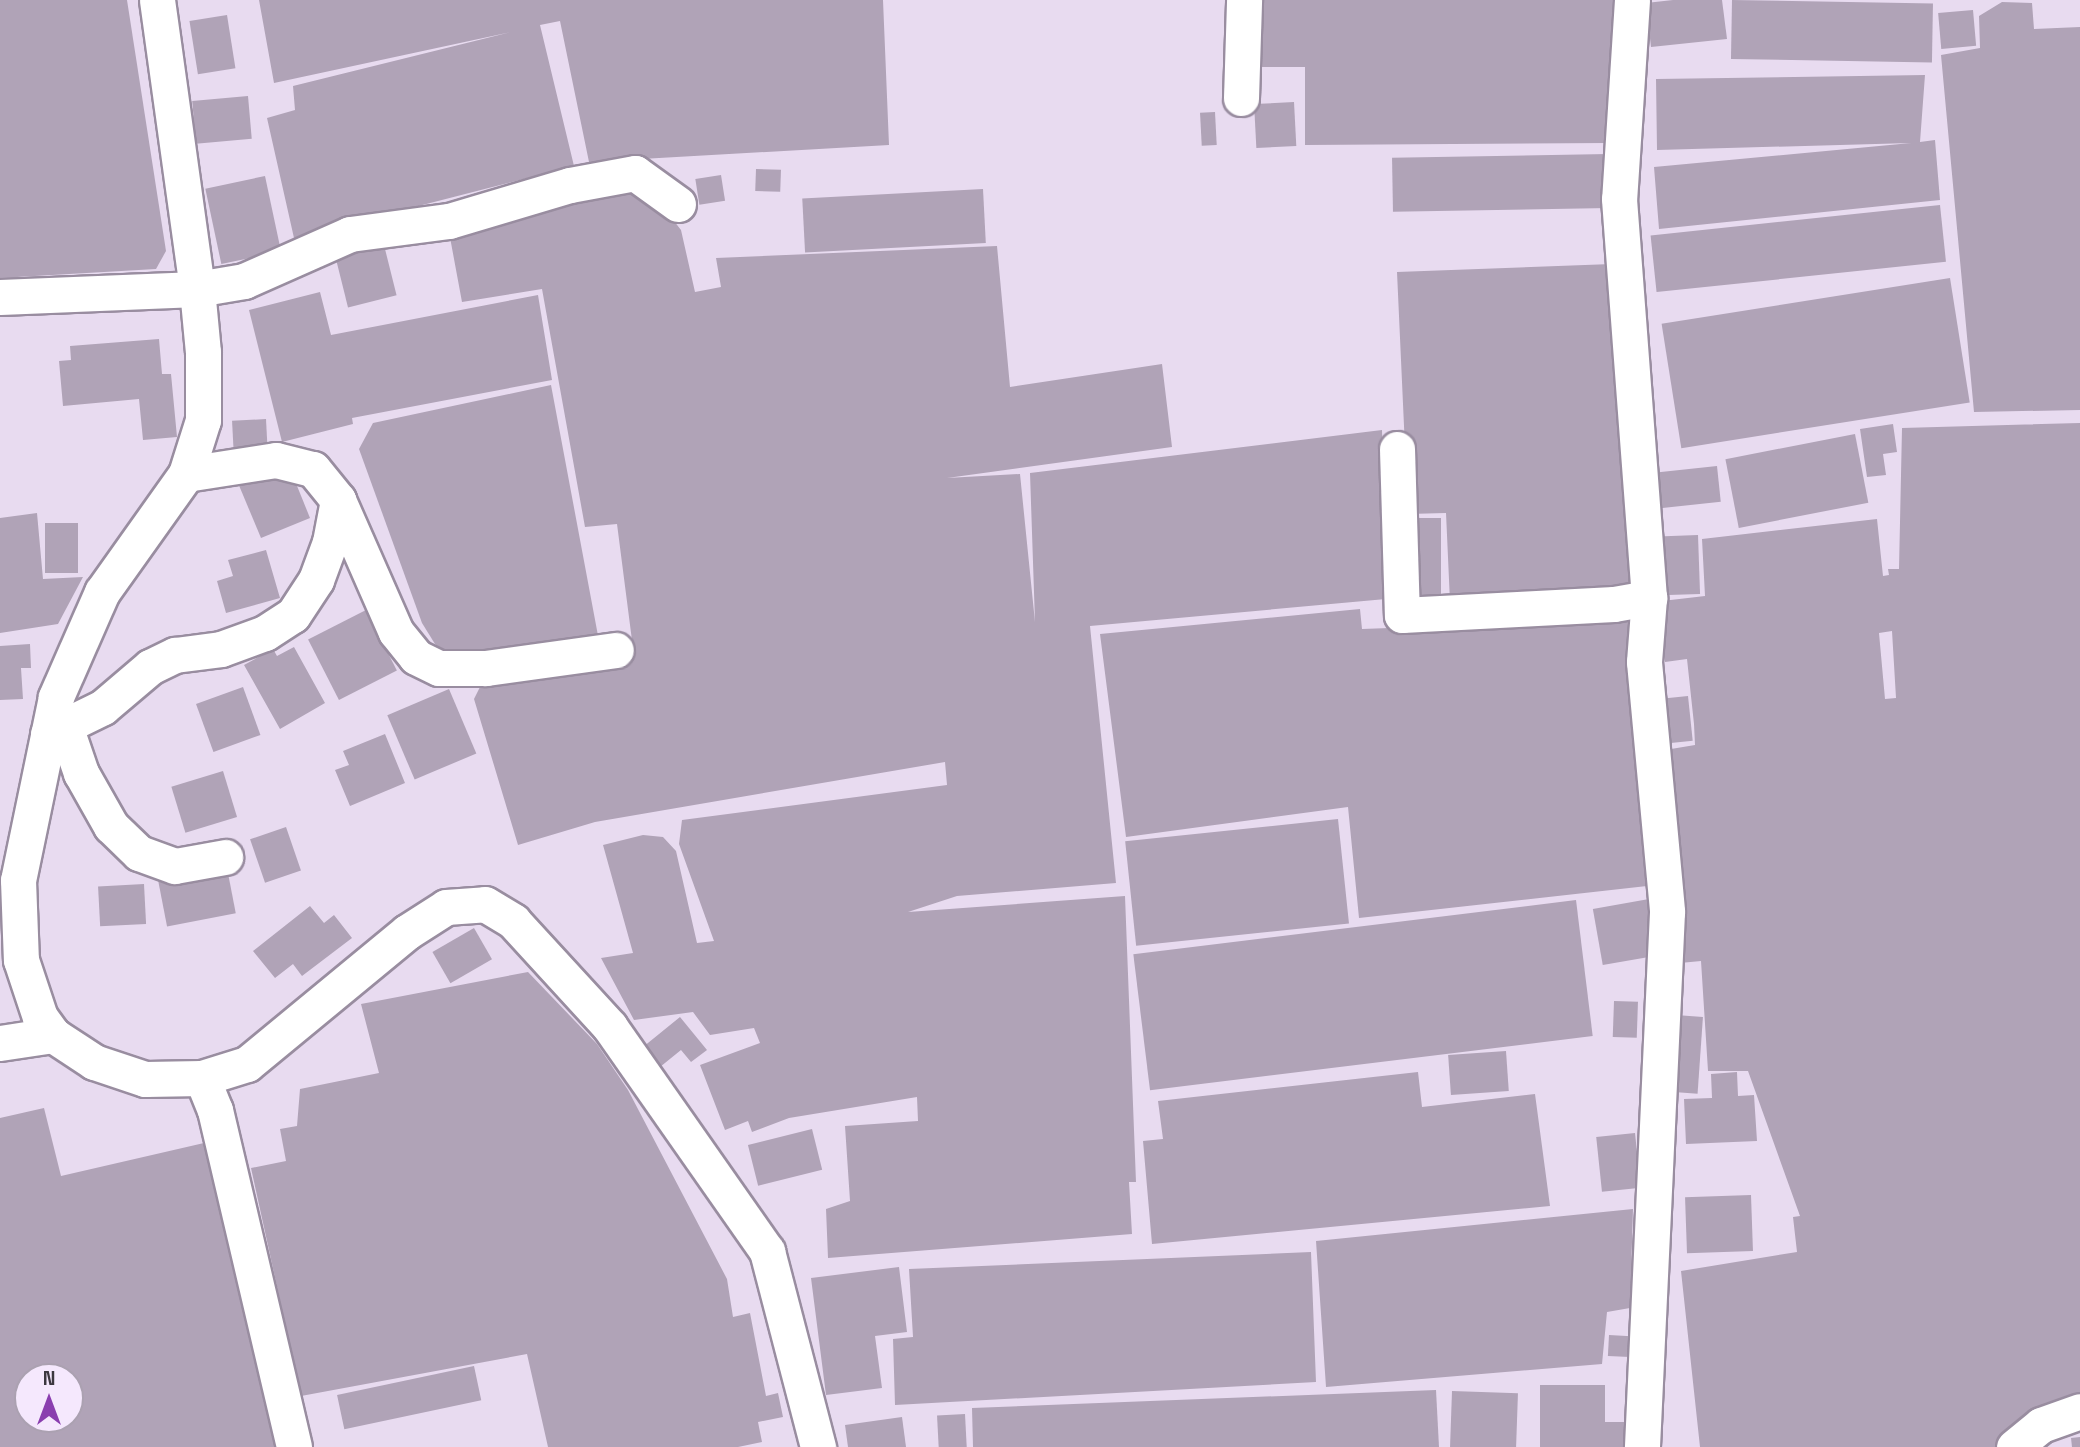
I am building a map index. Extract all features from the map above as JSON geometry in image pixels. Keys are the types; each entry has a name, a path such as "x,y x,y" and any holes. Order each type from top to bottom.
{"street":[{"path":"157,0 197,289 203,352 203,420 186,474 102,592 56,697 56,730 18,880 21,960 40,1017 53,1035 94,1062 145,1079 202,1078 247,1064 407,932 446,907 485,904 513,921 610,1027 767,1251 818,1447"},
{"path":"1241,98 1244,0"},
{"path":"1632,0 1619,199 1649,598 1644,662 1667,912 1642,1447"},
{"path":"0,297 197,289 244,281 350,234 449,221 570,185 635,173 678,204"},
{"path":"1396,449 1402,615 1614,604 1649,598"},
{"path":"186,474 276,460 313,469 338,500 396,632 416,657 439,668 486,668 616,650"},
{"path":"56,730 103,707 150,667 175,655 220,649 265,633 293,615 316,580 330,542 338,500"},
{"path":"56,730 111,826 139,853 175,866 225,857"},
{"path":"0,1043 53,1035"},
{"path":"202,1078 215,1110 294,1447"},
{"path":"2014,1447 2041,1424 2080,1410"}],"building":[{"path":"0,0 127,0 166,251 156,269 0,278"},
{"path":"259,0 883,0 889,145 589,162 560,21 540,25 574,166 294,238 267,118 295,110 293,86 511,32 274,83"},
{"path":"1256,0 1613,0 1608,143 1305,145 1305,67 1260,67"},
{"path":"1722,0 1727,39 1651,47 1646,3"},
{"path":"1732,0 1933,4 1932,62 1731,59"},
{"path":"2002,2 2032,3 2034,29 2080,27 2080,410 1974,412 1941,55 1980,48 1979,16"},
{"path":"1973,10 1976,46 1941,49 1938,13"},
{"path":"227,15 235,68 198,74 189,21"},
{"path":"1925,75 1920,142 1935,140 1940,200 1659,229 1654,167 1911,143 1657,150 1656,79"},
{"path":"248,96 252,139 196,144 192,101"},
{"path":"1294,102 1296,146 1256,148 1254,104"},
{"path":"1215,112 1217,145 1202,146 1200,113"},
{"path":"1608,154 1609,208 1393,212 1392,158"},
{"path":"756,169 781,170 780,192 755,191"},
{"path":"721,175 725,201 699,205 695,179"},
{"path":"265,176 281,251 221,264 205,189"},
{"path":"622,185 663,207 681,230 695,292 721,287 716,258 997,246 1010,387 1162,364 1172,447 947,478 1020,474 1035,622 1030,473 1382,430 1386,599 1090,626 1116,883 957,896 908,912 1125,896 1136,1182 1129,1182 1132,1234 828,1258 826,1209 850,1201 845,1126 918,1121 917,1097 789,1118 752,1132 748,1121 725,1130 700,1065 760,1043 754,1028 710,1035 693,1012 634,1020 601,958 633,953 603,845 643,835 663,837 676,851 697,943 714,941 679,844 682,820 947,785 945,762 595,822 518,845 474,699 486,675 634,656 617,524 585,527 542,289 462,302 449,232"},
{"path":"983,189 986,243 805,252 802,198"},
{"path":"1940,205 1946,262 1657,292 1651,235"},
{"path":"383,241 397,295 348,307 334,253"},
{"path":"1612,264 1635,591 1450,602 1446,513 1408,514 1397,272"},
{"path":"1950,278 1970,402 1681,448 1662,324"},
{"path":"320,292 331,335 538,295 552,380 352,418 353,424 282,442 249,310"},
{"path":"159,339 162,374 171,374 177,437 143,440 139,399 63,406 59,361 71,360 70,346"},
{"path":"551,385 599,641 457,661 435,644 422,623 359,449 373,423"},
{"path":"266,419 268,452 234,454 232,421"},
{"path":"2080,423 2080,1401 2001,1437 1997,1447 1700,1447 1681,1271 1797,1252 1793,1217 1800,1216 1748,1071 1708,1071 1701,961 1680,963 1665,750 1695,745 1694,724 1687,659 1665,662 1662,601 1705,596 1702,539 1877,519 1883,576 1889,575 1888,569 1899,569 1902,428","holes":["1892,631 1896,698 1885,699 1879,633"]},
{"path":"1893,424 1897,452 1883,454 1886,475 1867,477 1860,429"},
{"path":"1855,434 1868,503 1739,528 1725,459"},
{"path":"1717,466 1721,502 1660,508 1656,472"},
{"path":"291,471 310,518 261,538 238,483"},
{"path":"37,513 43,579 83,577 58,624 0,633 0,518"},
{"path":"1410,518 1441,518 1441,595 1410,595"},
{"path":"45,523 78,523 78,573 45,573"},
{"path":"1698,535 1700,594 1660,595 1658,536"},
{"path":"266,550 280,598 226,613 217,581 233,576 228,560"},
{"path":"1360,609 1362,629 1633,619 1647,886 1359,918 1348,807 1126,837 1100,634"},
{"path":"366,610 397,671 339,700 308,640"},
{"path":"30,644 31,668 21,668 23,699 0,700 0,646"},
{"path":"294,647 325,703 280,729 244,665 273,649 277,656"},
{"path":"243,687 260,735 213,752 196,704"},
{"path":"449,689 476,753 415,780 387,715"},
{"path":"1688,696 1693,741 1666,744 1661,699"},
{"path":"385,734 405,783 350,806 335,770 349,765 343,751"},
{"path":"223,771 237,817 185,833 171,787"},
{"path":"1338,819 1349,923 1136,946 1125,841"},
{"path":"286,827 301,870 265,883 250,839"},
{"path":"227,868 236,913 167,927 158,881"},
{"path":"144,884 146,924 100,926 98,886"},
{"path":"1649,899 1659,955 1603,965 1593,909"},
{"path":"1576,900 1593,1036 1150,1090 1133,954"},
{"path":"310,906 324,923 334,915 352,938 302,976 293,964 275,978 253,951"},
{"path":"474,928 492,959 450,983 432,952"},
{"path":"528,972 597,1044 628,1090 727,1279 733,1317 750,1313 766,1396 778,1393 783,1417 758,1422 762,1442 738,1447 548,1447 527,1354 301,1396 251,1168 286,1161 280,1129 297,1126 300,1089 379,1073 361,1004"},
{"path":"1614,1001 1638,1002 1637,1038 1613,1037"},
{"path":"1676,1015 1703,1017 1698,1094 1671,1092"},
{"path":"680,1017 707,1050 691,1062 681,1050 660,1067 643,1047"},
{"path":"1506,1051 1509,1091 1451,1095 1448,1055"},
{"path":"1418,1072 1422,1107 1535,1094 1550,1206 1152,1244 1143,1141 1163,1139 1158,1101"},
{"path":"1737,1072 1738,1096 1754,1095 1757,1141 1686,1144 1684,1099 1712,1098 1711,1074"},
{"path":"44,1108 61,1176 204,1143 277,1447 0,1447 0,1118"},
{"path":"812,1129 822,1170 758,1186 748,1145"},
{"path":"1635,1133 1641,1188 1602,1192 1596,1137"},
{"path":"1751,1195 1753,1251 1687,1253 1685,1197"},
{"path":"1633,1209 1630,1308 1607,1312 1602,1364 1326,1387 1316,1241"},
{"path":"1311,1252 1316,1382 895,1405 893,1339 913,1337 909,1269"},
{"path":"899,1267 907,1332 875,1336 882,1388 826,1395 811,1278"},
{"path":"1609,1335 1631,1336 1630,1357 1608,1356"},
{"path":"474,1366 481,1400 344,1429 337,1395"},
{"path":"1540,1385 1605,1385 1605,1422 1626,1422 1626,1447 1540,1447"},
{"path":"1436,1390 1439,1447 973,1447 972,1408"},
{"path":"1452,1391 1518,1393 1516,1447 1450,1447"},
{"path":"965,1414 967,1447 939,1447 937,1415"},
{"path":"902,1417 906,1447 848,1447 845,1425"},
{"path":"2080,1437 2080,1447 2072,1447 2071,1438"}]}
